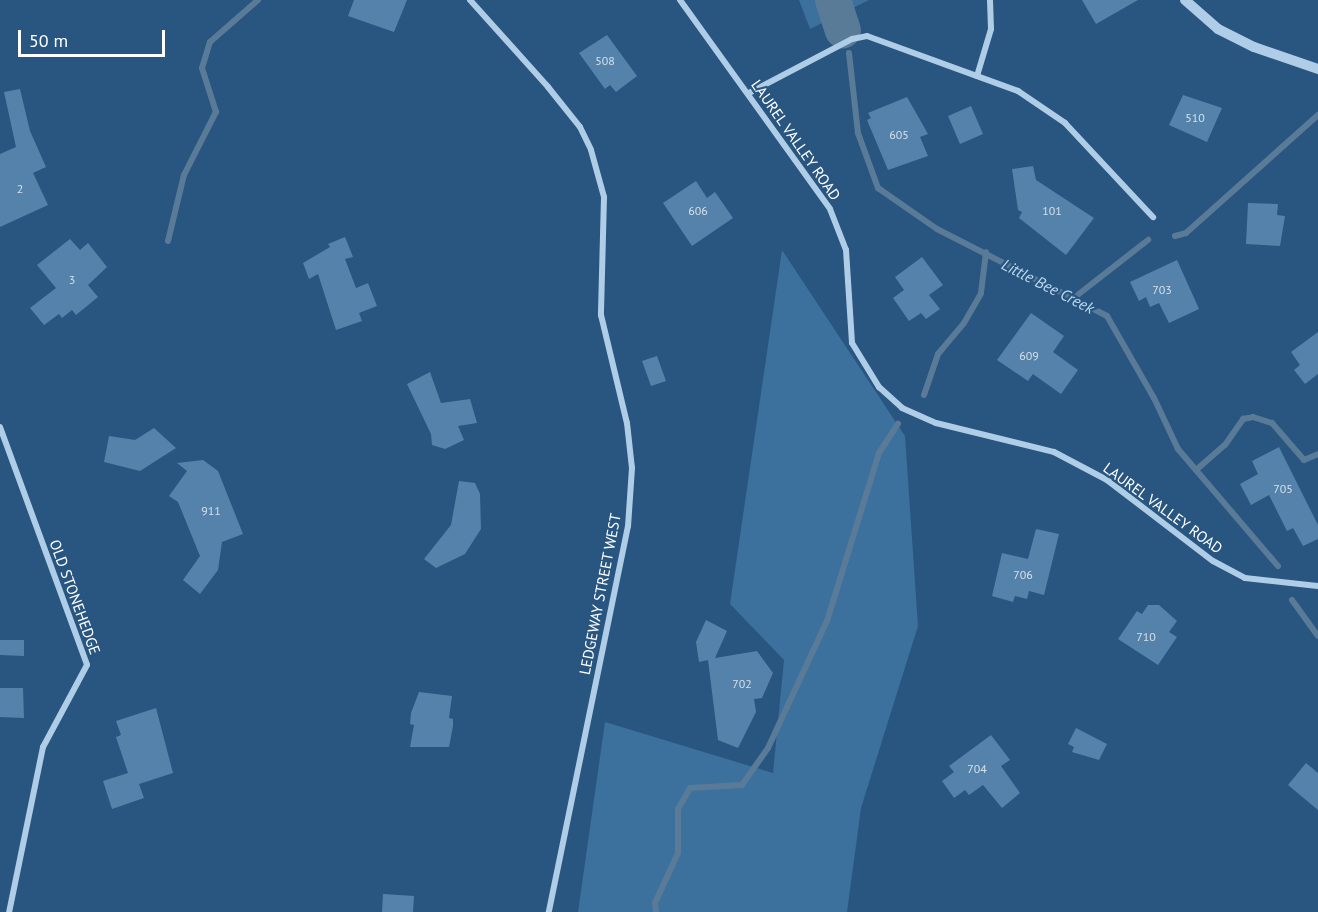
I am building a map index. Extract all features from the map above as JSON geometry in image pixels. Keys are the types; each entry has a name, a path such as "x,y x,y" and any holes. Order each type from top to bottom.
{"street":[{"name":"LEDGEWAY STREET WEST","path":"470,0 548,87 580,128 591,150 604,197 601,315 627,423 632,468 628,526 549,912"},
{"name":"LAUREL VALLEY ROAD","path":"680,0 749,93 830,209 846,250 852,343 879,387 902,408 936,423 1054,452 1107,480 1213,561 1245,578 1318,586"},
{"path":"977,76 990,29 990,0"},
{"path":"1185,0 1218,29 1254,47 1318,69"},
{"path":"749,93 852,39 867,36 1018,91 1065,123 1153,217"},
{"name":"OLD STONEHEDGE","path":"0,427 87,664 43,747 9,912"}],"shaded area":[{"path":"799,0 869,0 810,29"},
{"path":"782,250 905,436 918,626 861,808 847,912 578,912 605,722 773,773 784,660 730,604"}],"building":[{"path":"354,0 407,0 394,32 348,16"},
{"path":"1082,0 1138,0 1096,24"},
{"path":"607,35 637,76 616,92 610,85 605,89 579,53"},
{"path":"20,89 30,131 46,167 33,173 48,205 0,227 0,154 16,147 4,92"},
{"path":"1183,95 1222,108 1207,142 1169,125"},
{"path":"907,97 928,134 920,137 928,156 888,170 867,120 871,118 868,113"},
{"path":"971,106 983,134 960,144 948,116"},
{"path":"1033,166 1036,180 1094,218 1066,255 1019,218 1022,212 1018,210 1012,169"},
{"path":"696,181 707,198 715,192 733,218 692,246 663,203"},
{"path":"1248,203 1278,204 1277,215 1285,216 1280,246 1246,244"},
{"path":"345,237 353,257 345,259 356,288 368,283 377,306 359,313 362,321 336,330 318,274 309,279 303,263 330,247 328,244"},
{"path":"70,239 80,250 88,243 107,267 88,285 98,297 76,315 72,310 62,318 59,314 44,325 30,308 56,288 37,265"},
{"path":"922,257 943,285 929,295 940,309 926,319 921,313 909,321 893,298 904,290 895,277"},
{"path":"1177,260 1199,309 1169,323 1159,303 1150,307 1146,297 1139,301 1130,282"},
{"path":"1031,313 1064,336 1053,352 1078,370 1061,394 1033,374 1028,381 997,360"},
{"path":"1318,332 1318,374 1305,384 1294,370 1300,365 1291,352"},
{"path":"657,356 666,381 651,386 642,361"},
{"path":"430,372 441,403 470,399 477,423 458,426 464,440 445,449 432,445 431,434 407,384"},
{"path":"154,428 176,448 140,471 104,462 109,436 135,440"},
{"path":"1279,447 1318,525 1318,539 1303,546 1293,528 1287,531 1269,495 1251,505 1240,484 1258,474 1252,461"},
{"path":"203,460 218,471 243,534 222,542 218,570 200,594 183,580 200,556 178,502 169,496 187,471 177,463"},
{"path":"459,481 475,483 480,494 481,529 465,554 436,568 424,559 451,525"},
{"path":"1036,529 1059,534 1044,595 1029,591 1027,599 1015,596 1013,602 992,596 1002,553 1028,559"},
{"path":"1148,605 1159,605 1177,621 1169,632 1177,637 1158,665 1118,639 1137,611 1142,614"},
{"path":"706,620 727,631 715,658 757,651 773,673 762,698 754,699 756,712 738,748 718,740 708,660 699,662 696,642"},
{"path":"0,640 24,640 24,656 0,655"},
{"path":"0,688 23,688 24,718 0,717"},
{"path":"419,692 452,696 449,718 453,719 453,726 449,747 410,747 414,725 410,724 411,713"},
{"path":"156,708 173,773 139,784 144,798 112,809 103,781 128,773 116,737 121,735 116,721"},
{"path":"1076,728 1107,744 1099,760 1072,752 1074,747 1068,744"},
{"path":"991,735 1010,760 1001,766 1020,793 1002,808 983,785 969,795 965,790 954,798 942,781 954,772 949,766"},
{"path":"1306,763 1318,773 1318,810 1288,785"},
{"path":"383,894 414,896 413,912 382,912"}],"waterway":[{"path":"168,241 184,175 216,112 202,68 210,42 258,0"},
{"name":"Little Bee Creek","path":"833,0 843,30"},
{"name":"Little Bee Creek","path":"849,53 858,133 878,188 937,229 1107,316 1154,398 1178,449 1278,566"},
{"path":"1175,236 1186,233 1318,115"},
{"path":"1075,297 1148,240"},
{"path":"924,395 938,354 964,323 981,293 986,252"},
{"path":"1196,470 1225,445 1243,419 1253,417 1272,423 1304,460 1318,454"},
{"path":"656,912 655,903 678,853 678,809 690,788 742,785 768,748 827,621 879,453 898,424"},
{"name":"Little Bee Creek","path":"1292,600 1318,636"}]}
